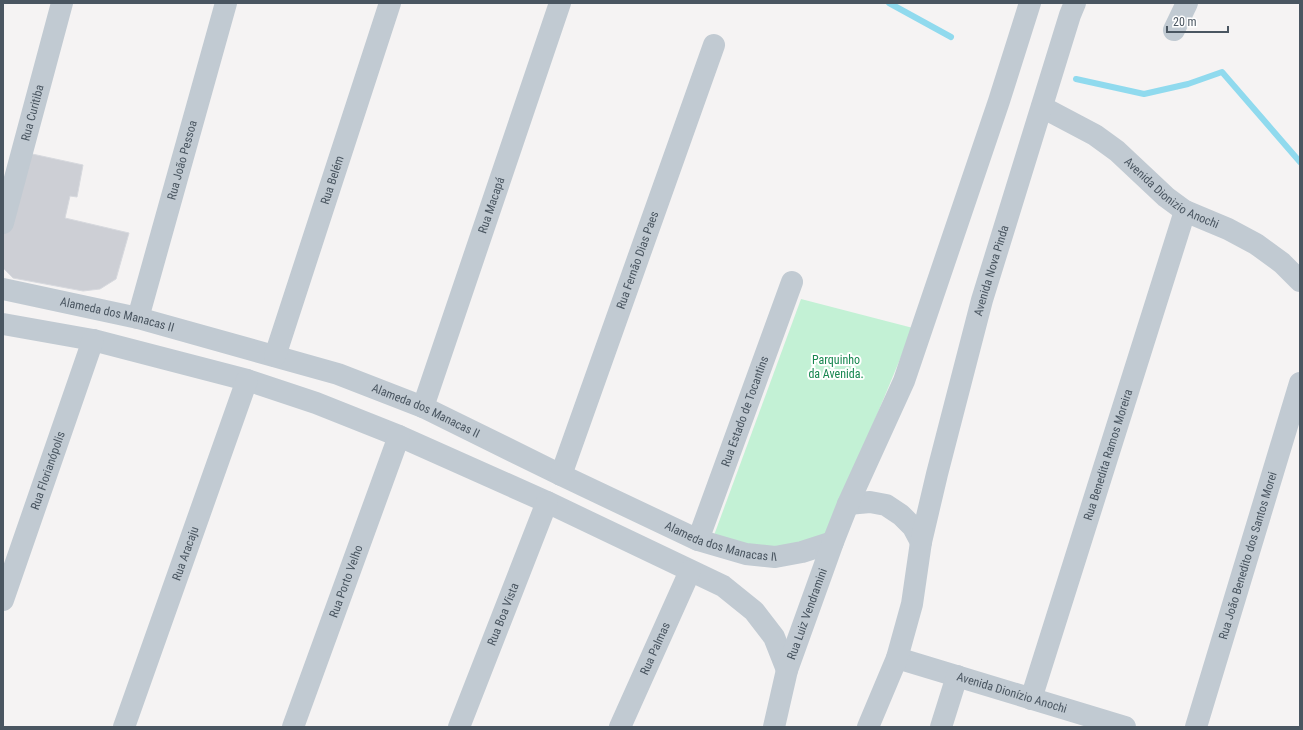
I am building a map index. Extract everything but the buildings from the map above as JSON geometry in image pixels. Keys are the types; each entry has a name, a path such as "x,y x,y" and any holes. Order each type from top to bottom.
{"street":[{"name":"Rua Curitiba","path":"3,223 62,3"},
{"name":"Rua João Pessoa","path":"138,318 226,3"},
{"name":"Rua Belém","path":"275,356 390,3"},
{"name":"Rua Macapá","path":"423,407 560,3"},
{"path":"921,542 914,527 901,515 886,505 870,502 848,504 904,381 999,101 1030,3"},
{"name":"Avenida Nova Pinda","path":"868,727 897,658 912,604 921,542 937,474 982,300 1075,3"},
{"path":"1174,30 1187,3"},
{"name":"Rua Fernão Dias Paes","path":"561,474 714,45"},
{"name":"Avenida Dionizio Anochi","path":"1042,107 1095,135 1117,151 1166,197 1186,211 1228,229 1256,244 1282,263 1300,281"},
{"name":"Rua Benedita Ramos Moreira","path":"1031,699 1186,211"},
{"name":"Rua Estado de Tocantins","path":"698,540 792,282"},
{"name":"Alameda dos Manacas II","path":"3,289 138,318 338,374 423,407 698,540 746,554 775,557 802,552 833,542"},
{"path":"28,329 36,296"},
{"path":"3,324 93,340 247,380 316,403 400,436 547,502 723,586 754,611 774,637 787,670"},
{"name":"Rua Florianópolis","path":"3,600 93,340"},
{"name":"Rua Aracaju","path":"124,727 247,380"},
{"name":"Rua João Benedito dos Santos Morei","path":"1196,727 1300,384"},
{"name":"Rua Porto Velho","path":"293,727 400,436"},
{"name":"Rua Boa Vista","path":"459,727 547,502"},
{"name":"Rua Luiz Vendramini","path":"774,727 787,670 848,504"},
{"name":"Rua Palmas","path":"620,727 690,571"},
{"name":"Avenida Dionízio Anochi","path":"897,658 1117,726"},
{"path":"941,727 957,676"}],"green space":[{"name":"Parquinho da Avenida.","path":"801,299 913,328 827,535 770,552 713,538"}],"waterway":[{"path":"889,3 951,37"},
{"path":"1076,79 1144,94 1188,84 1222,72 1300,162"}]}
